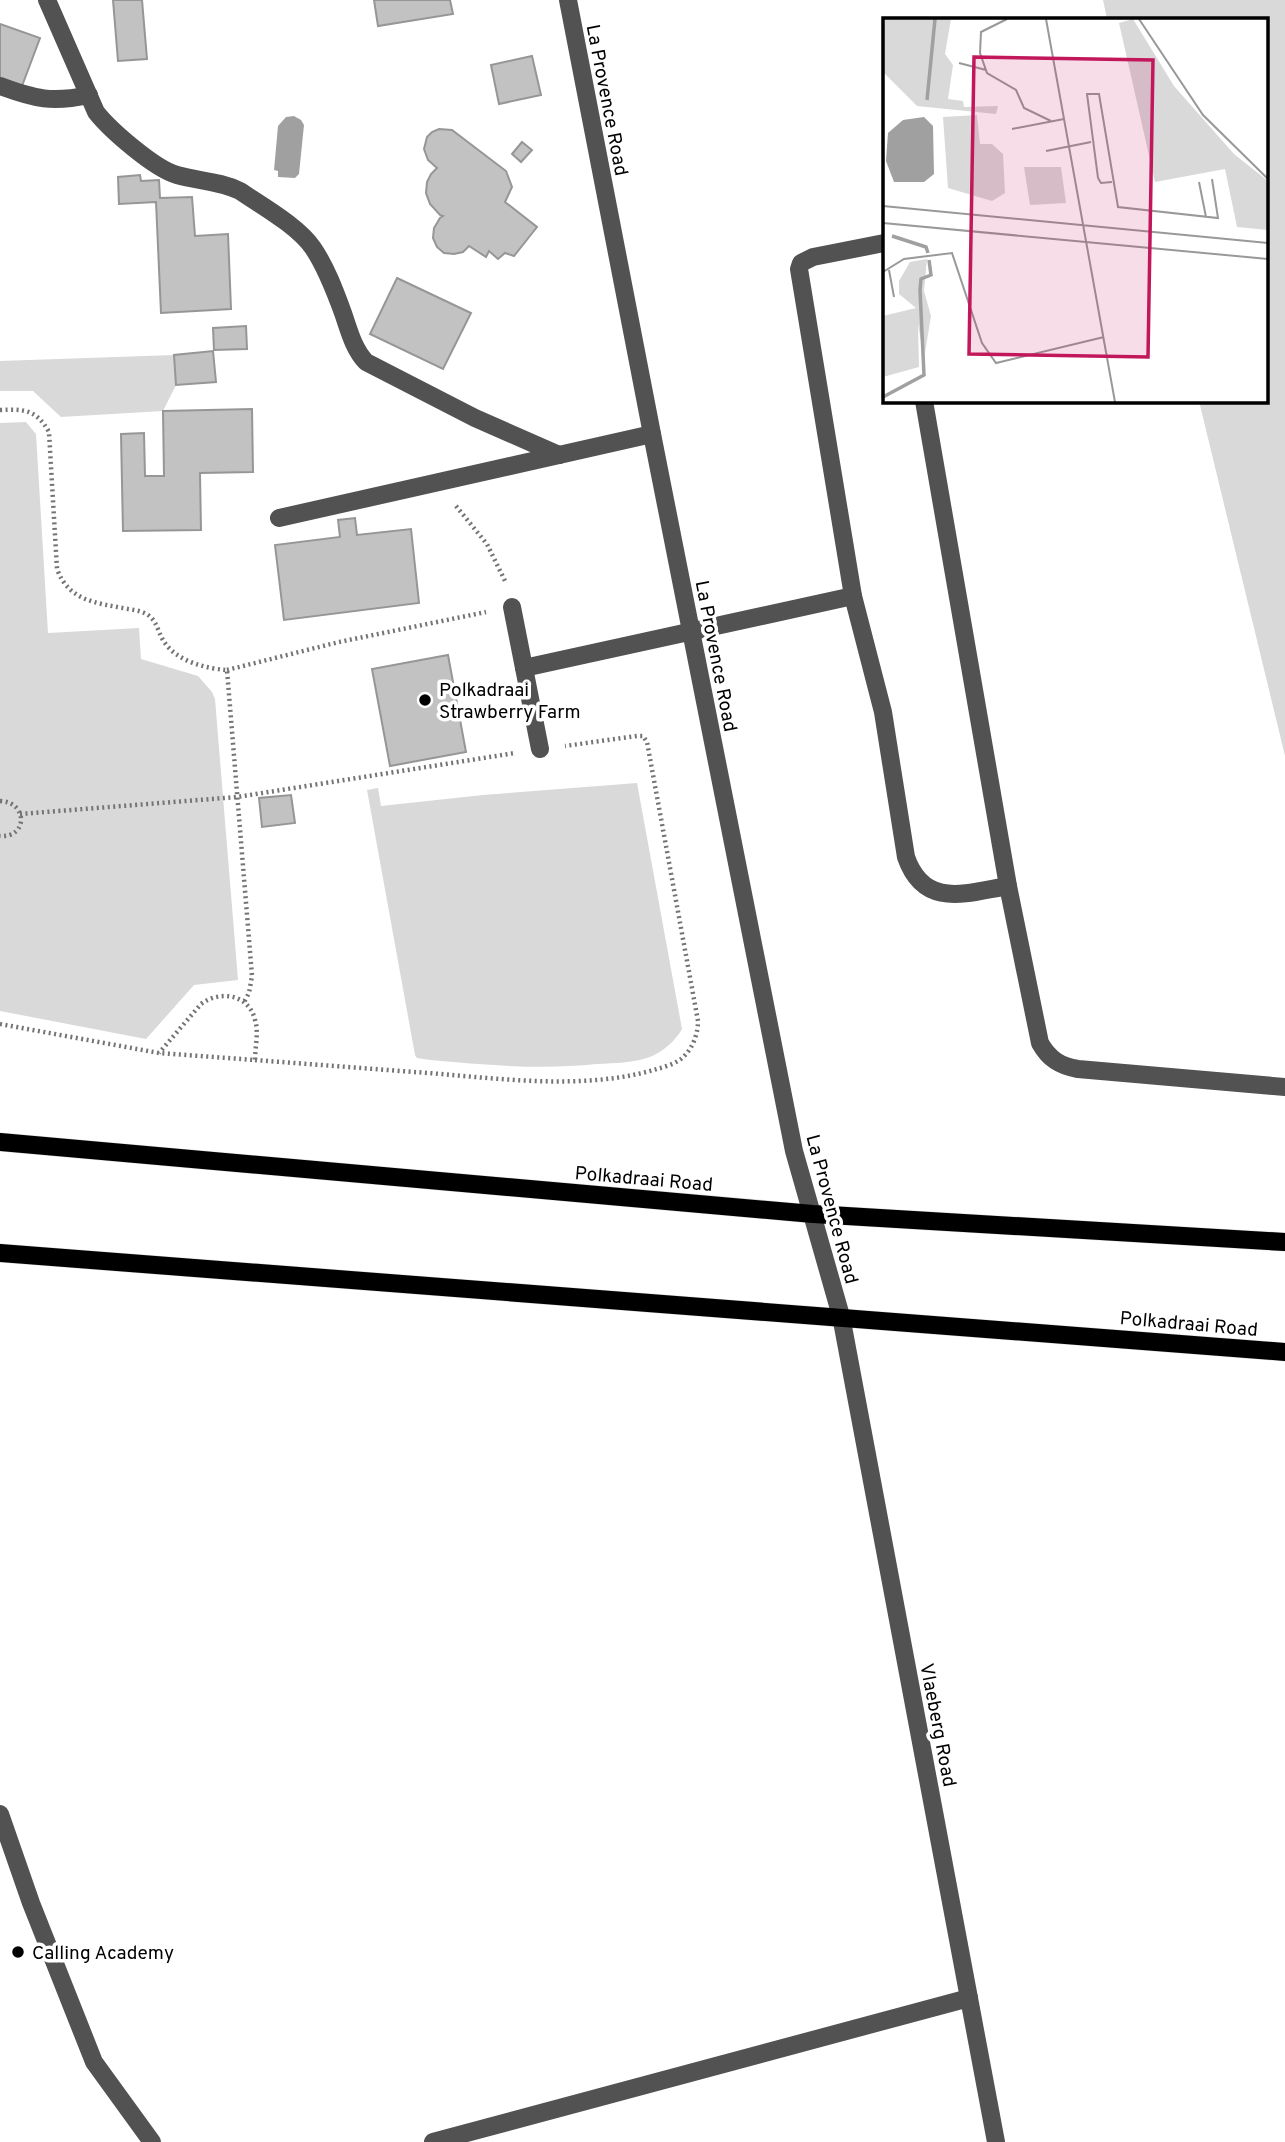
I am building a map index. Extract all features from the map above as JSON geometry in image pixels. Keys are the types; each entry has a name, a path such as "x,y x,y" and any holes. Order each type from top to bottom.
{"main road":[{"name":"Polkadraai Road","path":"0,1142 813,1214 1285,1242"},
{"name":"Polkadraai Road","path":"0,1252 1285,1352"}],"street":[{"path":"47,0 96,113 104,123 157,166 177,175 231,186 303,236 313,248 331,282 353,344 366,362 485,422 559,455"},
{"name":"La Provence Road","path":"568,0 794,1151 841,1316"},
{"path":"0,86 51,100 89,95"},
{"path":"883,243 813,257 801,263 799,269 853,596 883,712 906,857 911,871 930,891 946,894 964,894 1008,886"},
{"path":"923,402 1008,886 1037,1031 1046,1053 1054,1061 1078,1069 1285,1087"},
{"path":"279,518 652,434"},
{"path":"524,668 853,596"},
{"path":"512,607 540,749"},
{"name":"Vlaeberg Road","path":"841,1316 996,2142"},
{"path":"0,1814 31,1903 94,2062 152,2142"},
{"path":"433,2142 969,1998"}],"path":[{"path":"0,410 27,410 44,423 49,432 57,569 61,580 70,591 96,603 147,615 166,645 202,666 227,670 339,642 512,607 502,573 487,544 473,525 433,484"},
{"path":"227,670 252,975 249,993 244,1002"},
{"path":"0,1024 159,1053 521,1080 570,1081 631,1076 680,1060 689,1050 698,1030 647,742 643,736 540,749 237,797 20,814"},
{"path":"0,802 14,804 21,820 19,829 7,836 0,836"},
{"path":"159,1053 201,1004 209,998 227,995 251,1008 257,1026 255,1060"}],"shaded area":[{"path":"1103,0 1285,0 1285,756 1199,402 1268,402 1268,18 1107,18"},
{"path":"294,116 304,125 299,174 295,178 278,177 278,171 274,170 278,126 286,117"},
{"path":"174,355 176,385 163,411 61,417 33,391 0,391 0,361"},
{"path":"26,422 36,434 48,633 139,628 141,659 198,676 215,699 238,980 194,985 146,1039 0,1011 0,423"},
{"path":"637,783 682,1029 676,1037 664,1049 650,1057 617,1063 534,1067 417,1058 367,790 378,788 381,806"}],"building":[{"path":"113,0 142,0 147,59 118,61"},
{"path":"374,0 450,0 453,14 378,26"},
{"path":"0,24 40,38 22,86 0,78"},
{"path":"532,56 541,95 499,104 491,65"},
{"path":"439,129 452,130 506,171 512,187 505,202 537,227 514,256 505,253 498,259 489,251 486,257 469,246 463,252 444,253 437,247 433,238 434,228 443,216 430,204 426,193 427,182 437,168 428,160 424,149 427,137"},
{"path":"522,142 532,150 521,162 512,154"},
{"path":"140,175 141,181 159,180 160,198 192,197 195,236 228,234 231,309 161,313 156,202 119,204 118,177"},
{"path":"397,278 471,313 443,369 370,334"},
{"path":"246,326 247,349 214,350 213,328"},
{"path":"213,351 216,382 176,385 174,355"},
{"path":"252,409 253,472 200,473 201,530 123,531 121,434 144,433 145,476 164,476 163,411"},
{"path":"355,518 357,535 411,529 419,603 284,620 275,545 340,537 338,520"},
{"path":"448,655 466,752 390,766 372,669"},
{"path":"291,795 295,823 262,827 259,798"}],"place":[{"name":"Polkadraai Strawberry Farm","path":"425,700"},
{"name":"Calling Academy","path":"18,1952"}]}
